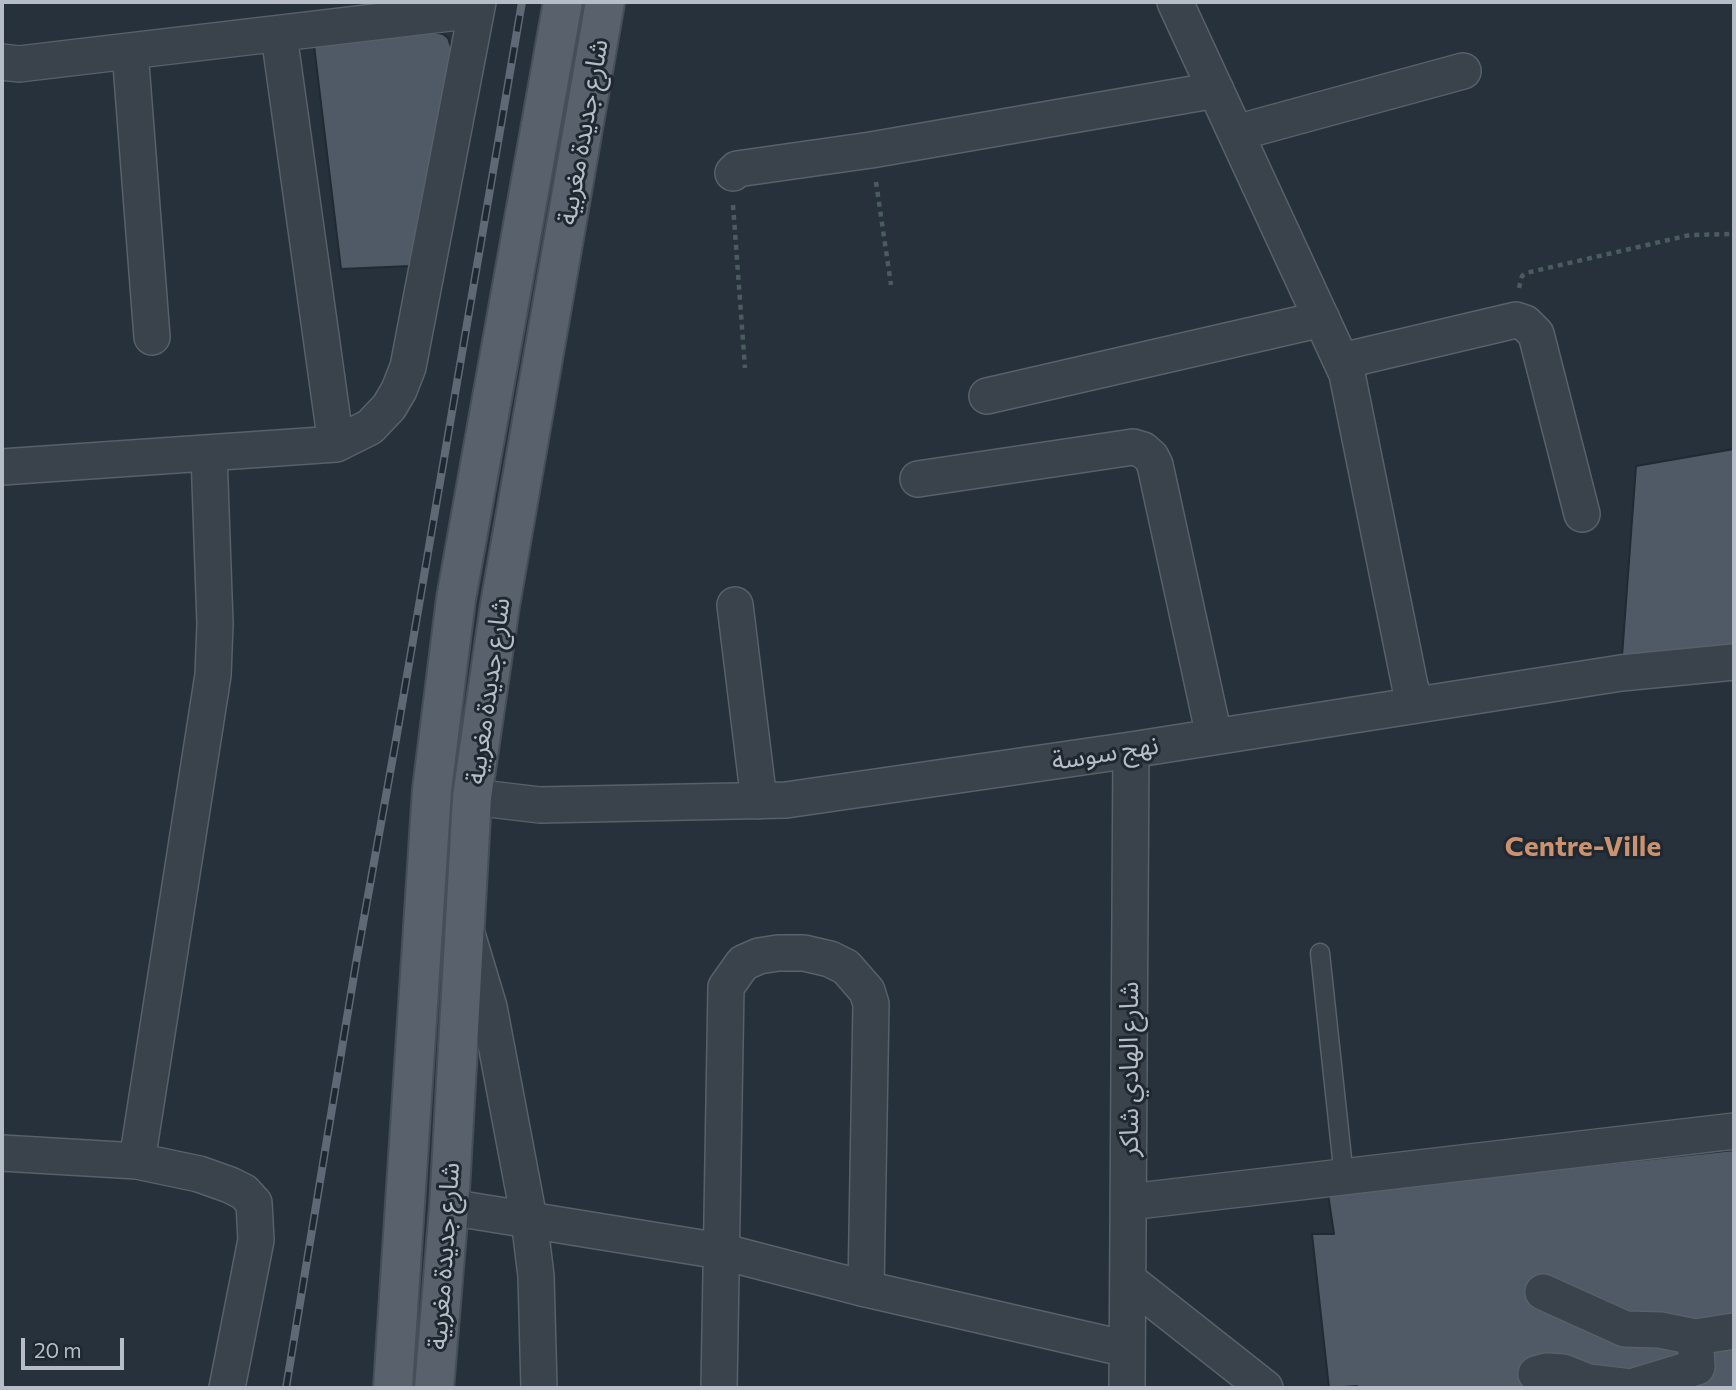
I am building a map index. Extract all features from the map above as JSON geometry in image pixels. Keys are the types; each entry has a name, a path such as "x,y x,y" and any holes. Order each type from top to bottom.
{"main road":[{"name":"شارع جديدة مغربية","path":"434,1388 449,1207 472,797 500,606 603,2"},
{"name":"شارع جديدة مغربية","path":"393,1388 432,790 456,599 563,5"}],"street":[{"path":"563,5 603,2"},
{"path":"1175,2 1348,374 1410,686 1416,704"},
{"path":"2,62 19,64 279,35 477,6 408,367 389,407 370,427 337,444 2,467"},
{"path":"279,35 337,444"},
{"path":"130,51 152,337"},
{"path":"1236,133 1463,71"},
{"path":"733,173 737,169 871,150 1216,90"},
{"path":"987,396 1322,319"},
{"path":"1342,362 1516,320 1525,323 1536,334 1582,514"},
{"path":"918,479 1133,447 1143,450 1155,465 1214,736"},
{"path":"137,1161 213,675 215,624 209,454"},
{"path":"735,605 760,801"},
{"name":"نهج سوسة","path":"472,797 540,804 786,800 1131,750 1621,673 1734,662"},
{"name":"شارع الهادي شاكر","path":"1127,1388 1131,750"},
{"path":"465,928 489,1007 529,1219 536,1276 539,1388"},
{"path":"719,1388 726,987 743,963 759,956 804,953 830,959 846,967 867,991 871,1004 866,1289"},
{"path":"1129,1202 1734,1131"},
{"path":"2,1153 137,1161 199,1174 244,1192 254,1203 256,1240 227,1388"},
{"path":"449,1207 720,1251 866,1289 1127,1349"},
{"path":"1128,1280 1265,1388"},
{"path":"1543,1292 1625,1329 1695,1337 1734,1331"},
{"path":"1536,1374 1546,1371 1563,1373 1588,1382 1631,1387 1698,1367 1695,1337"}],"lane":[{"path":"1320,953 1344,1177"}],"path":[{"path":"871,150 891,285"},
{"path":"733,173 731,179 745,368"},
{"path":"1516,320 1520,282 1526,273 1690,235 1734,234"}],"building":[{"path":"433,32 448,38 452,50 410,266 341,269 314,45"},
{"path":"1734,449 1734,652 1621,670 1636,466"},
{"path":"1734,1150 1734,1388 1329,1388 1312,1234 1334,1234 1328,1194"}],"railway":[{"path":"286,1388 357,957 522,2"}],"district":[{"name":"Centre-Ville","path":"1583,847"}]}
